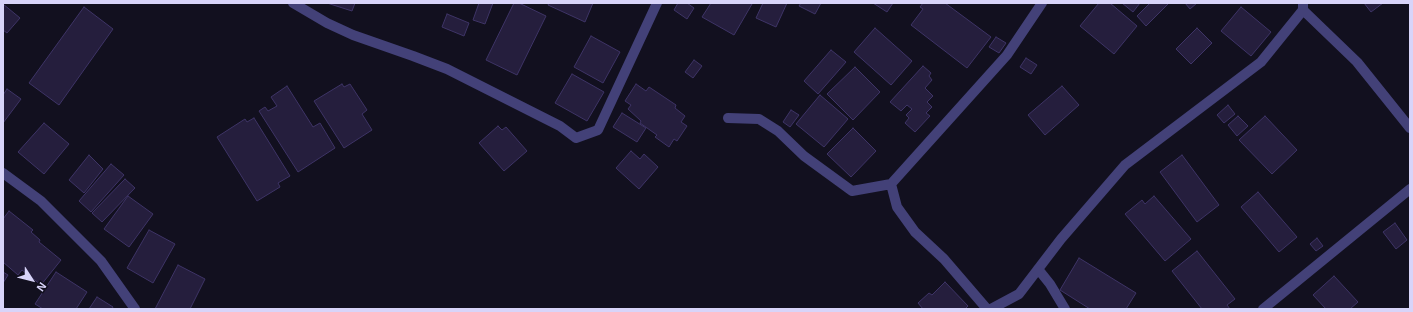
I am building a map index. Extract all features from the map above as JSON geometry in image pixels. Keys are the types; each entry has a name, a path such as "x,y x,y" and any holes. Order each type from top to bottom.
{"street":[{"path":"293,3 327,23 353,35 447,69 560,126 576,138 598,130 657,3"},
{"path":"728,118 759,119 778,131 804,156 852,191 891,184 1008,55 1042,3"},
{"path":"991,309 1019,294 1061,239 1125,165 1261,62 1303,6 1357,62 1410,128"},
{"path":"3,173 41,201 101,261 134,309"},
{"path":"891,184 897,207 915,232 944,260 987,309"},
{"path":"1263,309 1410,189"},
{"path":"1038,269 1050,284 1065,309"}],"building":[{"path":"327,3 355,3 352,11"},
{"path":"479,3 493,3 485,24 473,20"},
{"path":"514,3 519,3 546,16 517,75 486,60"},
{"path":"549,3 593,3 585,22 548,5"},
{"path":"678,3 687,3 694,8 687,19 674,10"},
{"path":"711,3 752,4 734,35 702,17"},
{"path":"763,3 787,3 776,27 756,18"},
{"path":"801,3 821,3 815,14 799,6"},
{"path":"873,3 893,3 887,12"},
{"path":"923,3 945,3 991,37 967,68 911,25 923,9 920,7"},
{"path":"1099,3 1110,3 1137,26 1114,54 1080,26"},
{"path":"1122,3 1140,3 1133,12"},
{"path":"1150,3 1169,3 1146,26 1137,16"},
{"path":"1185,3 1197,3 1190,9"},
{"path":"1364,3 1383,3 1371,12"},
{"path":"3,4 20,18 7,33 3,30"},
{"path":"84,7 113,29 59,105 29,83"},
{"path":"1241,7 1271,32 1251,56 1221,31"},
{"path":"447,14 469,23 464,36 442,27"},
{"path":"875,28 912,61 891,85 854,52"},
{"path":"1197,28 1212,43 1191,64 1176,49"},
{"path":"591,36 620,52 603,83 574,67"},
{"path":"996,37 1006,43 999,53 989,47"},
{"path":"831,50 846,62 818,94 804,81"},
{"path":"1026,58 1037,65 1031,74 1020,67"},
{"path":"694,60 702,66 693,78 685,72"},
{"path":"923,66 931,73 929,76 932,80 925,88 933,96 927,102 932,107 926,113 930,116 915,132 905,123 909,118 906,115 912,109 907,105 901,111 890,102"},
{"path":"855,67 880,92 853,120 827,94"},
{"path":"572,74 604,92 587,121 555,103"},
{"path":"342,84 344,87 350,84 367,110 362,114 372,130 344,148 314,101"},
{"path":"636,84 646,91 649,87 676,105 675,108 685,116 681,122 687,126 677,141 674,139 669,147 655,137 657,135 640,123 641,121 628,109 631,105 625,101"},
{"path":"287,86 313,127 320,123 335,148 298,172 259,111 265,107 268,111 277,106 271,97"},
{"path":"1062,86 1079,105 1045,135 1028,115"},
{"path":"7,89 21,99 3,123 3,95"},
{"path":"820,95 848,119 824,147 796,124"},
{"path":"1228,105 1235,114 1224,123 1217,115"},
{"path":"791,110 799,115 790,127 783,122"},
{"path":"622,113 646,128 637,142 613,127"},
{"path":"1238,116 1248,126 1237,136 1228,125"},
{"path":"1265,116 1297,150 1272,174 1239,140"},
{"path":"254,118 290,176 278,183 280,187 257,201 217,137 245,119 247,122"},
{"path":"44,123 69,144 44,174 18,152"},
{"path":"498,126 502,130 506,127 527,151 504,171 479,143"},
{"path":"853,128 876,151 851,177 827,154"},
{"path":"631,151 640,159 644,154 658,167 639,189 616,168"},
{"path":"89,155 103,169 84,193 69,180"},
{"path":"1182,155 1219,205 1197,222 1160,172"},
{"path":"111,164 124,175 91,212 79,201"},
{"path":"125,179 135,188 102,222 92,213"},
{"path":"1258,192 1297,237 1279,252 1241,207"},
{"path":"128,196 153,214 129,247 104,229"},
{"path":"1154,196 1191,239 1165,261 1125,214 1142,200 1145,204"},
{"path":"9,211 33,230 31,232 40,240 39,242 61,260 41,285 22,270 18,275 3,262 3,219"},
{"path":"1395,223 1407,240 1396,249 1383,232"},
{"path":"149,230 175,244 153,283 127,268"},
{"path":"1317,238 1323,246 1316,251 1310,244"},
{"path":"1197,251 1235,299 1227,305 1230,309 1202,309 1172,271"},
{"path":"1079,258 1136,293 1126,309 1090,309 1060,290"},
{"path":"178,265 205,279 190,309 155,309"},
{"path":"3,272 8,275 3,283"},
{"path":"56,272 87,292 76,309 43,309 35,304"},
{"path":"1334,276 1358,302 1350,309 1326,309 1313,295"},
{"path":"945,282 968,306 965,309 923,309 918,303 929,293 932,295"},
{"path":"97,297 113,307 112,309 89,309"}]}
